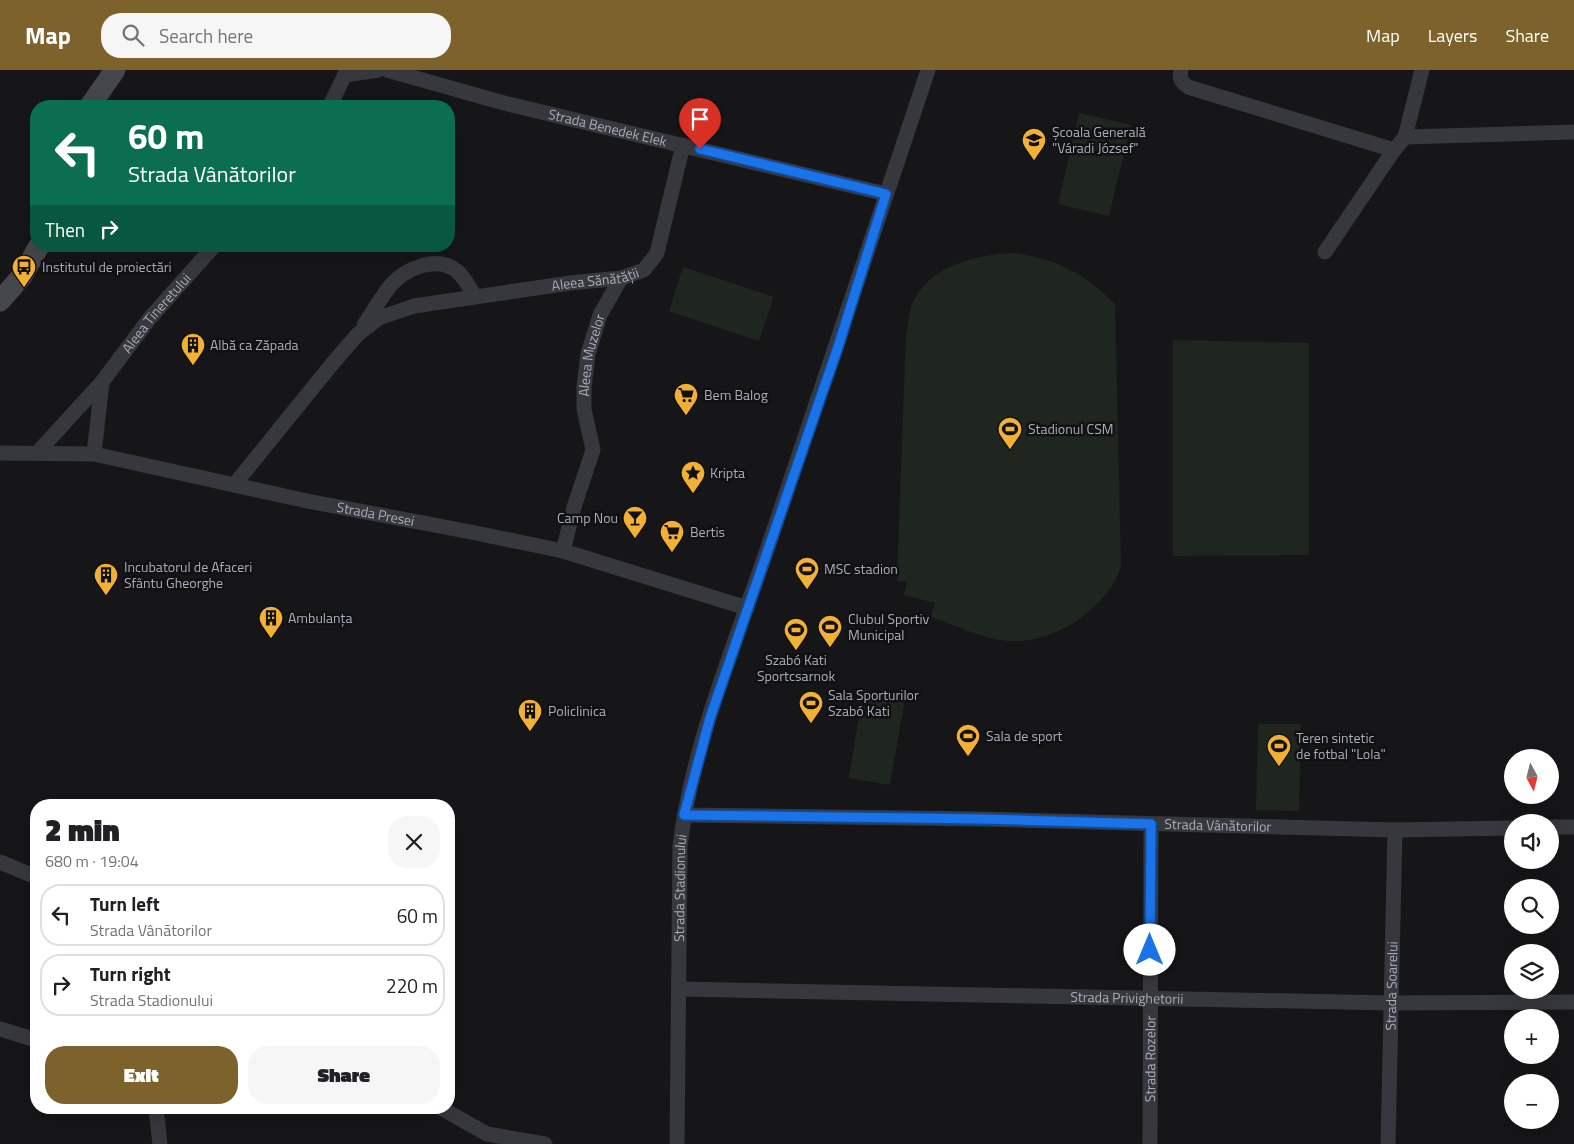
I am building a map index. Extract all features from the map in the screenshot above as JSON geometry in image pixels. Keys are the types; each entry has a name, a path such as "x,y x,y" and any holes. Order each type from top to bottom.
{"street":[{"path":"94,100 115,70"},
{"path":"333,100 346,72 378,70"},
{"name":"Strada Benedek Elek","path":"387,70 504,103 886,194"},
{"name":"Strada Stadionului","path":"677,1144 680,846 684,815 710,718 838,347 886,194 928,70"},
{"path":"1181,70 1179,76 1182,83 1188,87 1394,150"},
{"path":"1325,252 1394,150 1405,137 1422,70"},
{"path":"1405,137 1574,132"},
{"name":"Aleea Sănătății","path":"358,334 379,318 399,309 621,278 644,270 654,260 683,145"},
{"path":"0,301 22,276 36,252"},
{"name":"Aleea Tineretului","path":"37,453 102,382 150,318 209,252"},
{"name":"Aleea Sănătății","path":"234,484 358,334 390,286 407,271 421,266 440,265 456,270 464,278 475,297"},
{"name":"Aleea Muzelor","path":"564,551 574,507 593,450 593,443 584,409 584,387 588,354 600,315 621,278"},
{"path":"94,454 102,382"},
{"name":"Strada Presei","path":"0,453 94,454 564,551 747,608"},
{"name":"Strada Vânătorilor","path":"684,815 981,819 1395,830 1504,828"},
{"name":"Strada Rozelor","path":"1150,1144 1151,824"},
{"path":"1559,827 1574,827"},
{"name":"Strada Soarelui","path":"1388,1144 1395,830"},
{"path":"0,862 30,875"},
{"name":"Strada Privighetorii","path":"679,989 1391,1003 1574,1002"},
{"path":"0,1029 30,1038"},
{"path":"157,1114 160,1144"},
{"path":"450,1114 489,1139 545,1144"}],"shaded area":[{"path":"1079,113 1131,125 1109,216 1058,204"},
{"name":"Stadionul CSM","path":"1011,253 1041,258 1068,269 1093,284 1115,304 1121,566 1104,596 1092,609 1077,620 1061,630 1044,636 1028,640 1011,641 980,635 931,617 935,603 904,595 907,582 897,581 906,334 910,311 916,296 925,284 937,274 966,261 996,254"},
{"path":"683,267 774,297 759,341 669,311"},
{"path":"1173,340 1309,343 1309,555 1173,556"},
{"path":"863,692 905,699 890,785 849,778"},
{"name":"Teren sintetic de fotbal \"Lola\"","path":"1258,724 1301,724 1299,811 1256,810"}],"place":[{"name":"Școala Generală \"Váradi József\"","path":"1034,161"},
{"name":"Institutul de proiectări","path":"24,288"},
{"name":"Albă ca Zăpada","path":"193,366"},
{"name":"Bem Balog","path":"686,416"},
{"name":"Stadionul CSM","path":"1010,450"},
{"name":"Kripta","path":"693,494"},
{"name":"Camp Nou","path":"635,539"},
{"name":"Bertis","path":"672,553"},
{"name":"MSC stadion","path":"807,590"},
{"name":"Incubatorul de Afaceri Sfântu Gheorghe","path":"106,596"},
{"name":"Ambulanța","path":"271,639"},
{"name":"Clubul Sportiv Municipal","path":"830,648"},
{"name":"Szabó Kati Sportcsarnok","path":"796,651"},
{"name":"Sala Sporturilor Szabó Kati","path":"811,724"},
{"name":"Policlinica","path":"530,732"},
{"name":"Sala de sport","path":"968,757"},
{"name":"Teren sintetic de fotbal \"Lola\"","path":"1279,767"}],"route":[{"path":"700,149 886,194 838,347 710,718 684,815 981,819 1151,824 1150,950"}]}
